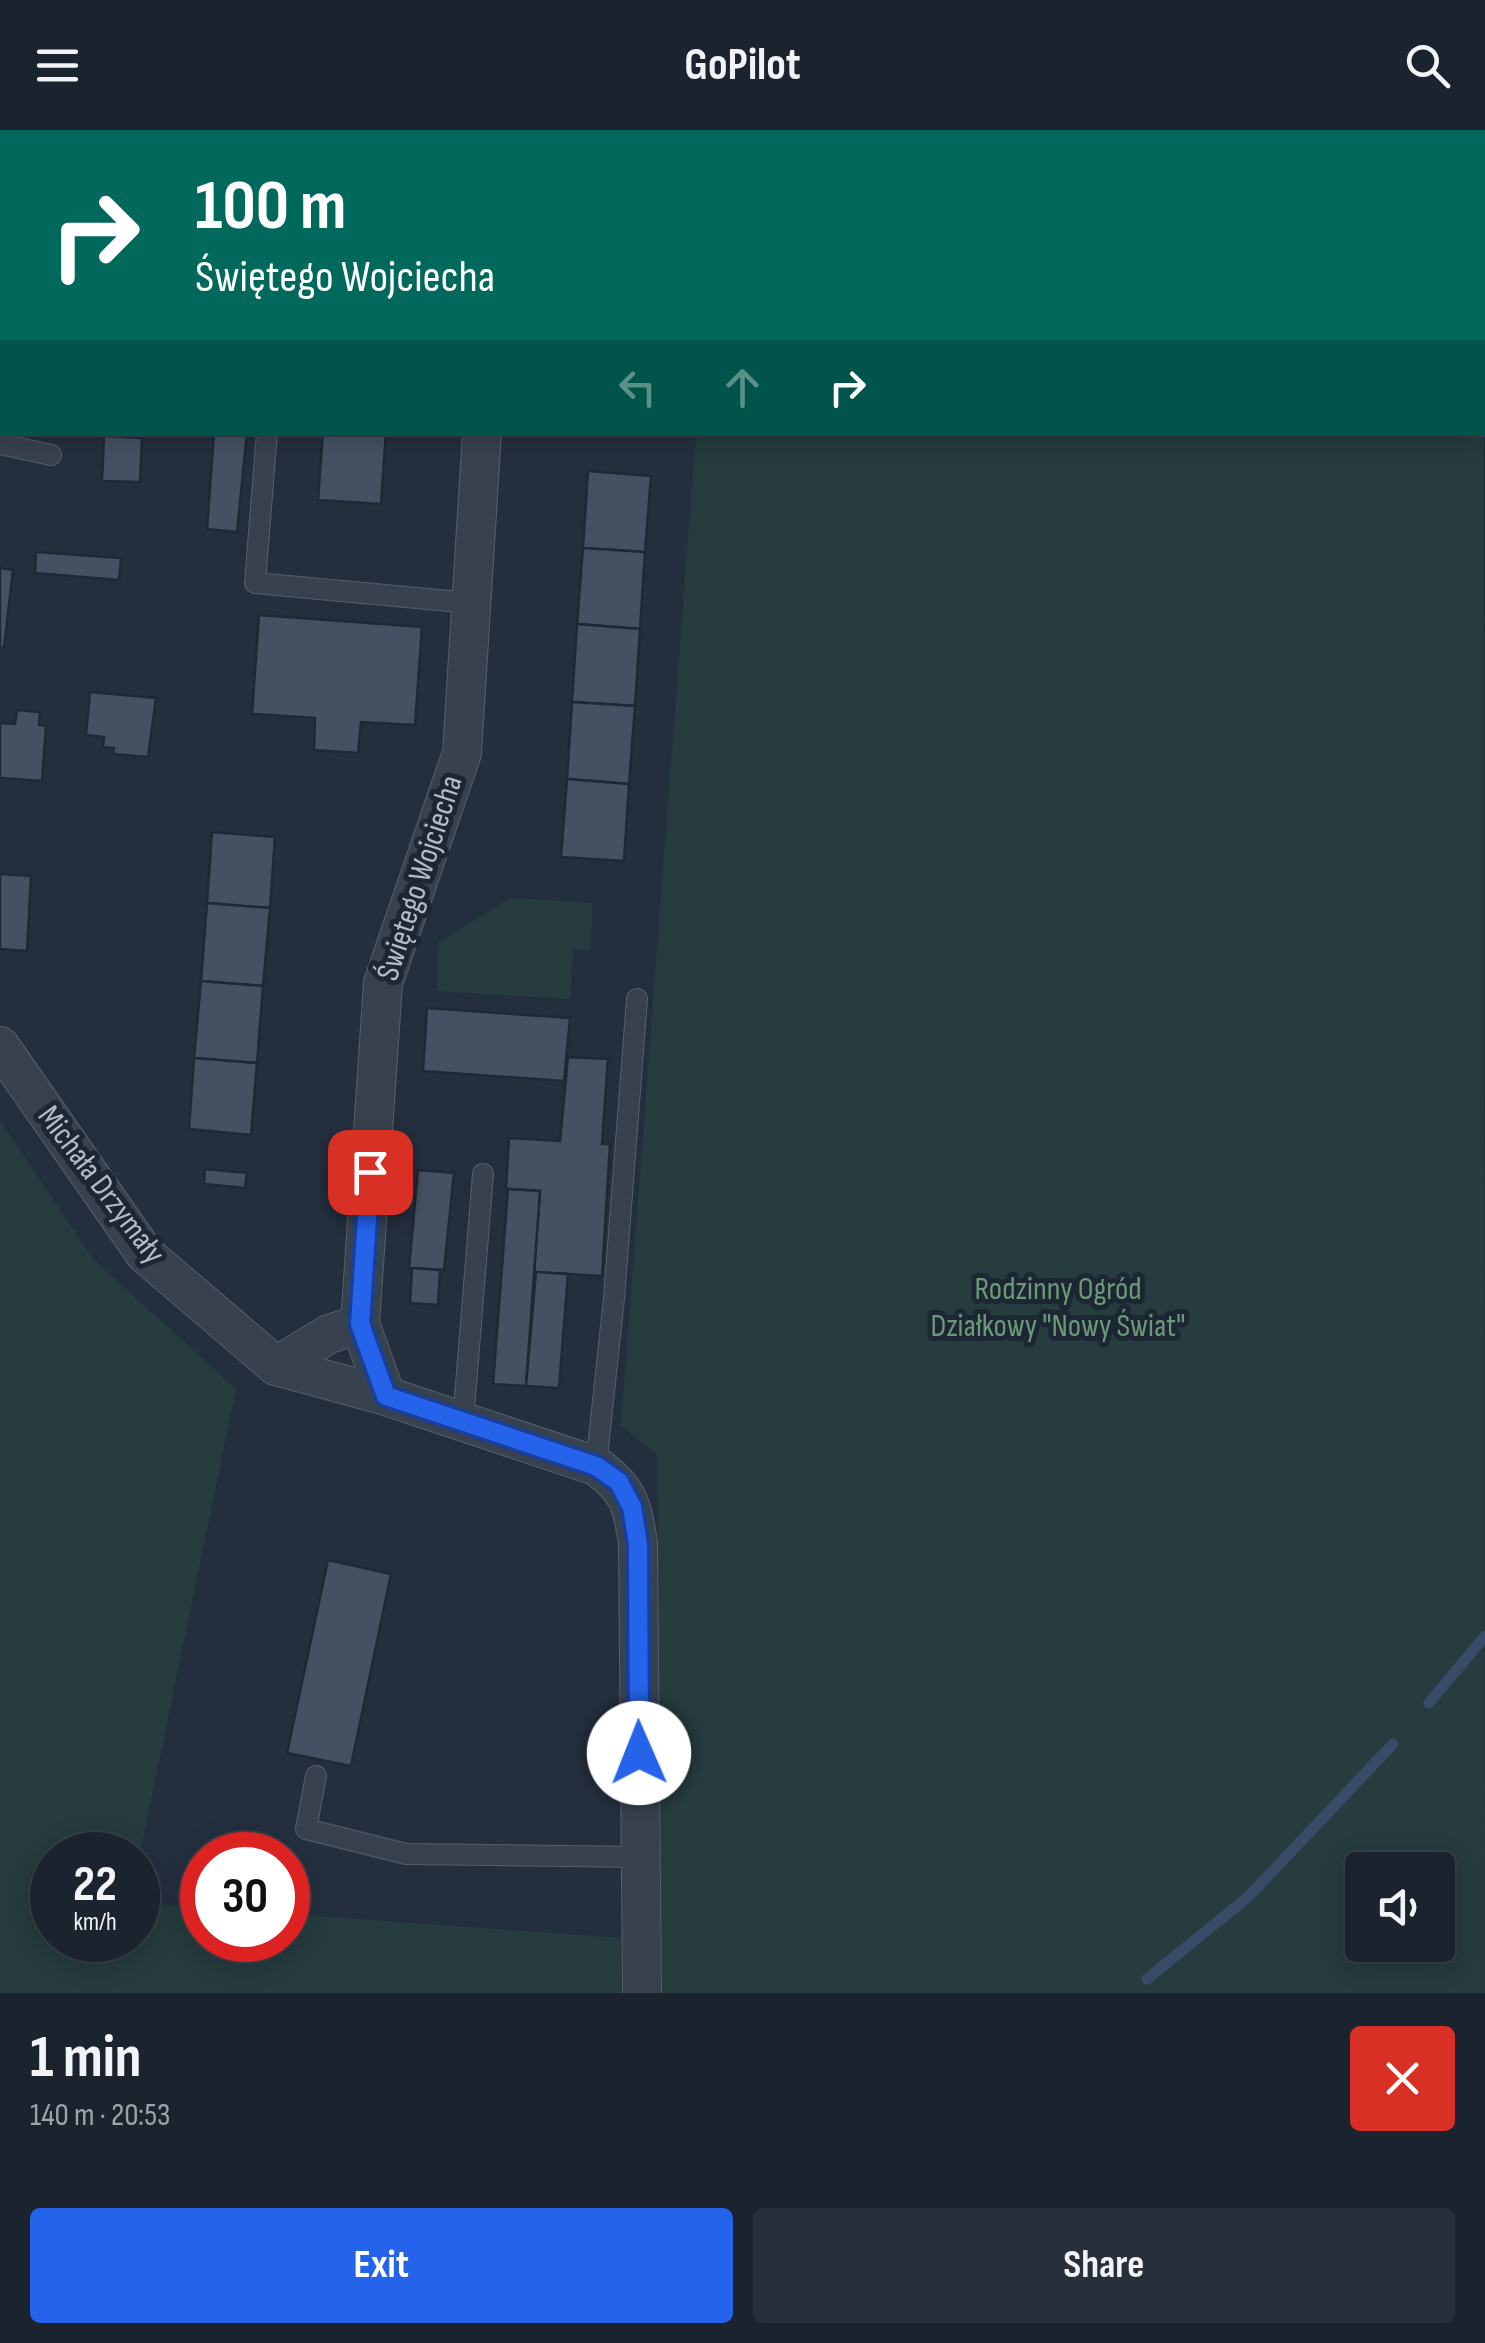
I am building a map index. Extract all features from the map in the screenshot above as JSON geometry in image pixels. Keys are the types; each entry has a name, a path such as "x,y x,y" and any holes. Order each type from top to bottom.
{"street":[{"name":"Świętego Wojciecha","path":"386,1396 360,1324 383,983 462,753 482,435"},
{"name":"Michała Drzymały","path":"0,1046 144,1254 276,1366 386,1396 596,1466 619,1482 632,1507 638,1544 642,1993"},
{"path":"276,1366 328,1334 360,1324"}],"lane":[{"path":"267,435 255,583 471,602"},
{"path":"0,444 52,456"},
{"path":"596,1466 614,1298 637,999"},
{"path":"463,1422 483,1174"},
{"path":"316,1776 306,1828 406,1854 640,1857"}],"green space":[{"name":"Rodzinny Ogród Działkowy \"Nowy Świat\"","path":"696,435 1483,435 1485,1993 662,1993 657,1455 621,1425"},
{"path":"511,898 593,903 590,950 573,950 570,999 437,991 439,942"},
{"path":"0,1121 94,1260 236,1389 144,1832 30,1832 30,1962 160,1962 160,1905 180,1906 180,1962 310,1962 310,1916 621,1938 621,1993 0,1993"}],"building":[{"path":"214,435 247,435 237,532 207,529"},
{"path":"323,435 386,435 381,504 318,500"},
{"path":"104,436 142,438 140,482 102,481"},
{"path":"588,471 651,476 645,552 583,548"},
{"path":"583,548 645,552 640,629 577,624"},
{"path":"36,552 121,558 119,580 35,573"},
{"path":"0,568 13,570 4,648 0,648"},
{"path":"259,615 422,627 415,725 361,722 358,753 314,750 315,718 252,714"},
{"path":"577,624 640,629 635,706 572,702"},
{"path":"90,692 156,698 148,757 113,754 114,748 103,747 104,737 86,735"},
{"path":"572,702 635,706 629,784 567,779"},
{"path":"17,710 40,712 39,725 46,726 42,781 0,778 0,723 15,724"},
{"path":"567,779 629,784 624,861 561,857"},
{"path":"212,832 275,837 270,908 207,903"},
{"path":"0,874 31,876 27,951 0,949"},
{"path":"207,903 270,908 263,986 201,981"},
{"path":"201,981 263,986 257,1063 194,1058"},
{"path":"427,1008 570,1018 564,1081 423,1071"},
{"path":"568,1057 608,1059 602,1144 610,1144 602,1276 534,1272 540,1191 506,1189 509,1138 560,1141"},
{"path":"194,1058 257,1063 251,1135 189,1129"},
{"path":"205,1169 247,1173 245,1188 204,1184"},
{"path":"418,1170 454,1173 444,1270 409,1268"},
{"path":"508,1189 540,1191 526,1386 493,1384"},
{"path":"412,1268 440,1270 438,1305 410,1303"},
{"path":"536,1272 568,1274 559,1388 526,1386"},
{"path":"328,1560 391,1574 351,1766 287,1753"}],"waterway":[{"path":"1429,1703 1485,1636"},
{"path":"1147,1979 1248,1897 1393,1744"}],"route":[{"path":"370,1172 360,1324 386,1396 596,1466 619,1482 632,1507 638,1544 639,1753"}]}
